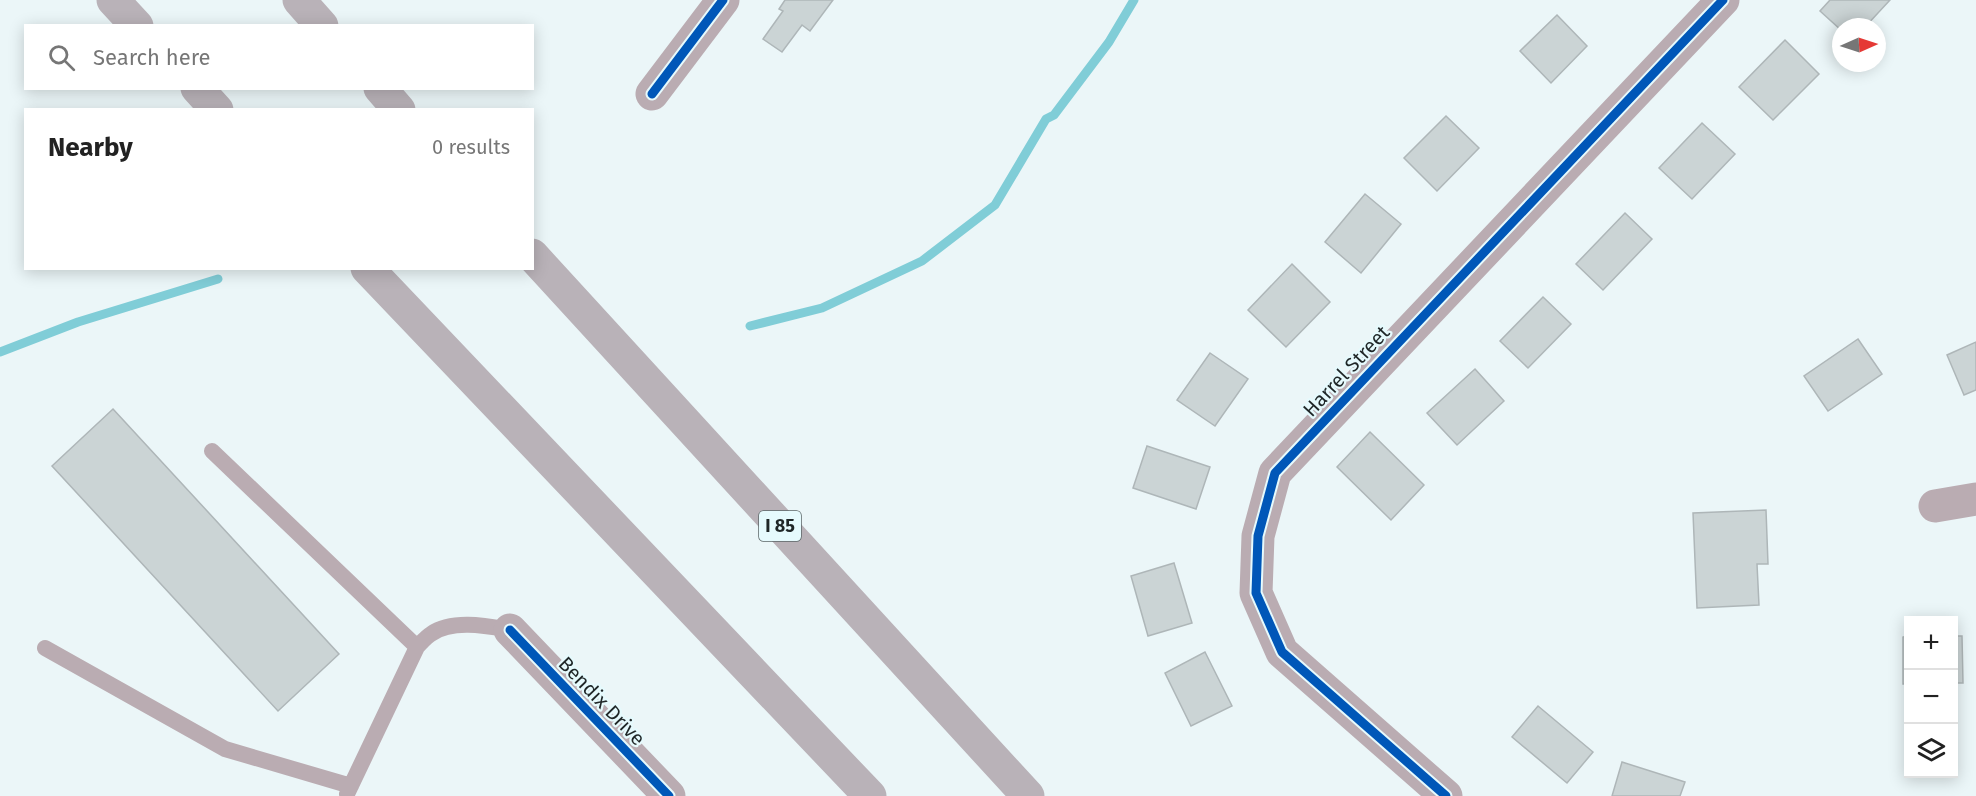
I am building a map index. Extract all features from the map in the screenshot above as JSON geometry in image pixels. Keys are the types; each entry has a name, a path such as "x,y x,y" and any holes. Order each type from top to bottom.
{"highway":[{"path":"113,0 135,24"},
{"path":"298,0 320,24"},
{"path":"199,90 215,108"},
{"path":"382,90 397,108"},
{"name":"I 85","path":"534,257 1028,796"},
{"path":"369,270 870,796"}],"street":[{"path":"652,94 723,0"},
{"name":"Harrel Street","path":"1446,796 1282,652 1256,593 1258,536 1275,472 1723,0"},
{"path":"1935,506 1976,499"},
{"name":"Bendix Drive","path":"510,630 669,796"}],"lane":[{"path":"212,451 417,647"},
{"path":"45,648 225,749 348,791 417,647 432,633 455,626 481,625 510,630"}],"building":[{"path":"785,0 833,0 810,31 802,25 782,52 763,39 783,11 779,9"},
{"path":"1830,0 1890,0 1873,18 1832,18 1832,22 1820,11"},
{"path":"1557,15 1587,46 1551,83 1520,51"},
{"path":"1785,40 1819,74 1773,120 1739,87"},
{"path":"1446,116 1479,148 1437,191 1404,158"},
{"path":"1702,123 1735,154 1692,199 1659,168"},
{"path":"1365,194 1401,224 1361,273 1325,242"},
{"path":"1625,213 1652,239 1603,290 1576,264"},
{"path":"1292,264 1330,302 1286,347 1248,310"},
{"path":"1543,297 1571,324 1528,368 1500,341"},
{"path":"1858,339 1882,374 1828,411 1804,376"},
{"path":"1976,342 1976,390 1964,395 1947,355"},
{"path":"1210,353 1248,379 1215,426 1177,400"},
{"path":"1475,369 1504,401 1457,445 1427,413"},
{"path":"113,409 339,654 278,711 52,466"},
{"path":"1370,432 1424,485 1391,520 1337,467"},
{"path":"1147,446 1210,467 1196,509 1133,488"},
{"path":"1766,510 1768,564 1757,564 1759,605 1697,608 1693,513"},
{"path":"1174,563 1192,623 1148,636 1131,576"},
{"path":"1958,636 1962,636 1963,683 1958,683"},
{"path":"1904,637 1904,684 1903,684"},
{"path":"1205,652 1232,706 1191,726 1165,673"},
{"path":"1538,706 1593,752 1567,783 1512,737"},
{"path":"1622,762 1685,782 1680,796 1612,796"}],"waterway":[{"path":"750,326 822,308 922,261 995,205 1046,119 1054,115 1109,42 1134,0"},
{"path":"0,352 78,322 218,279"}],"cycle path":[{"path":"652,94 723,0"},
{"path":"1446,796 1282,652 1256,593 1258,536 1275,473 1723,0"},
{"path":"510,630 669,796"}]}
